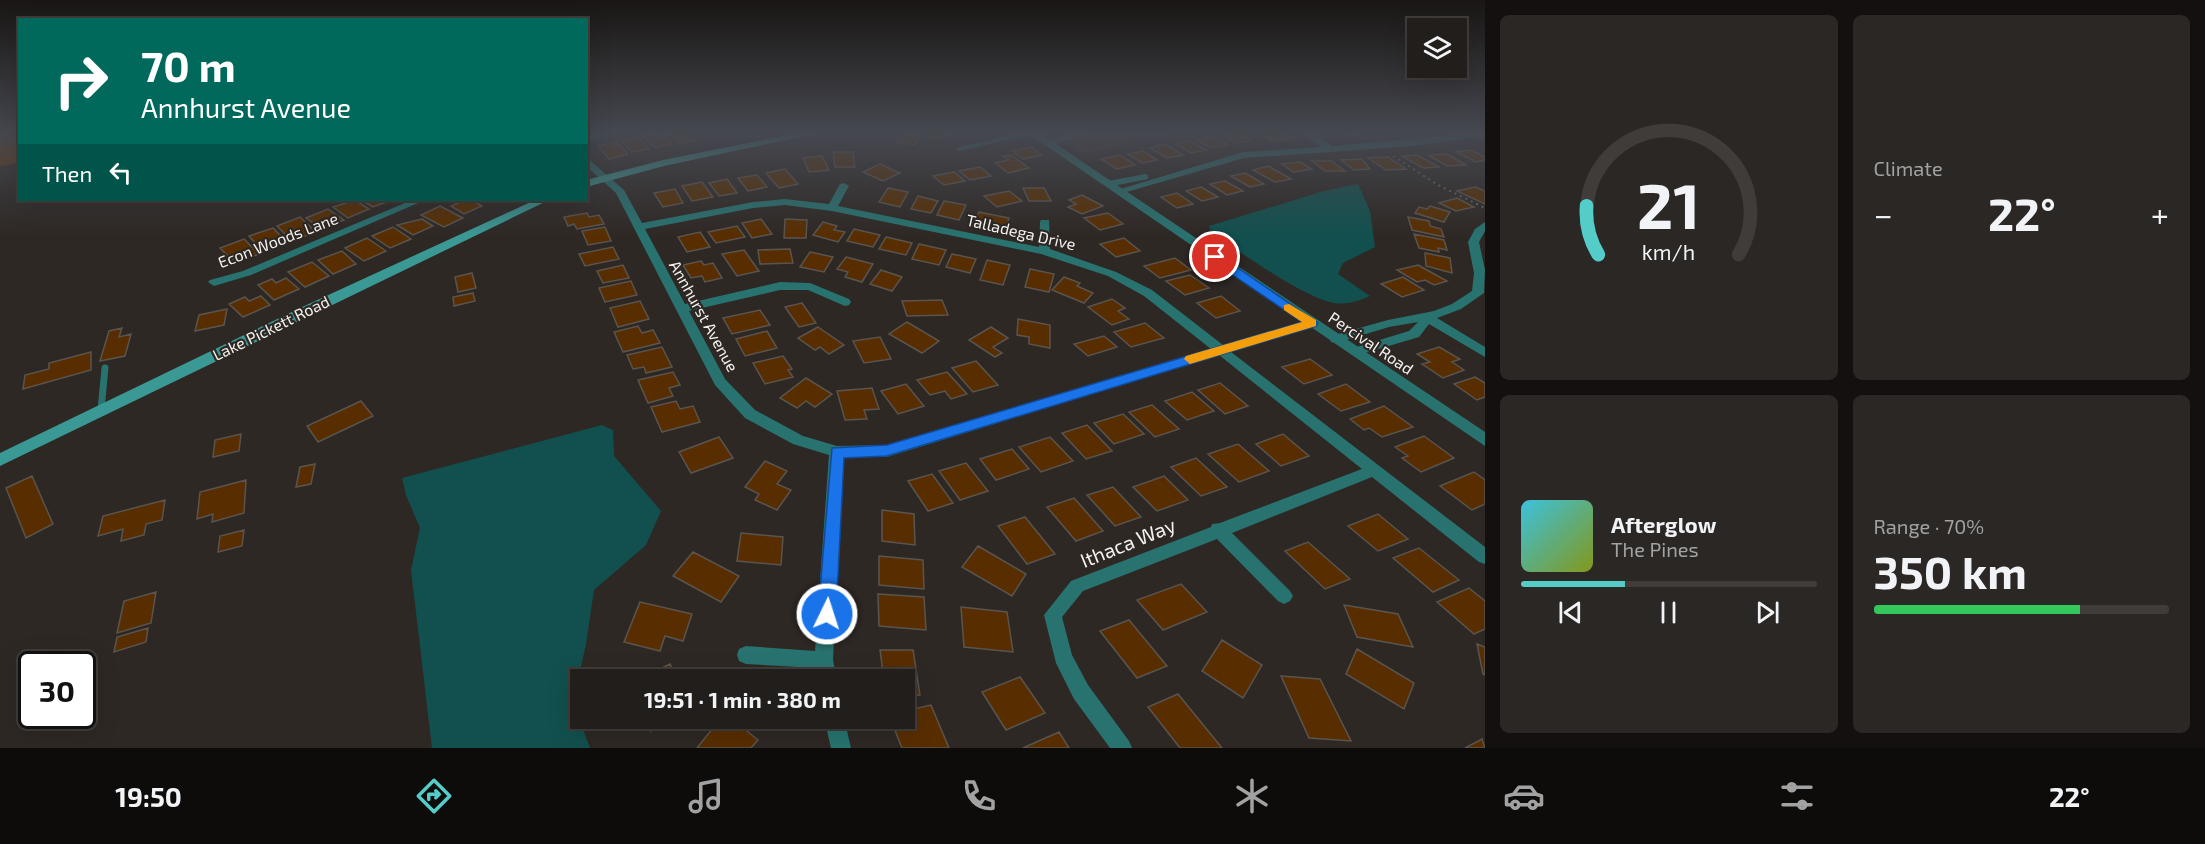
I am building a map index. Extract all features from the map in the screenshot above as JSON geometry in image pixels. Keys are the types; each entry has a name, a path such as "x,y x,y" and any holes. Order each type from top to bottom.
{"main road":[{"path":"588,183 646,167"},
{"name":"Lake Pickett Road","path":"0,460 485,225 541,201"}],"street":[{"name":"Annhurst Avenue","path":"594,167 620,192 720,382 750,414 798,440 837,452 887,451 1312,323"},
{"name":"Percival Road","path":"1082,167 1485,440"},
{"path":"1113,188 1149,184 1200,167"},
{"path":"832,208 844,186"},
{"name":"Econ Woods Lane","path":"214,282 247,273 418,201"},
{"name":"Talladega Drive","path":"637,227 785,202 832,208 1044,251 1112,274 1148,293 1218,351 1485,557"},
{"path":"1044,251 1045,222"},
{"path":"1336,339 1394,322 1428,318 1460,306 1478,293 1480,275 1472,249 1476,233 1485,225"},
{"path":"681,309 780,286 810,287 845,302"},
{"path":"1355,352 1414,334 1428,318"},
{"path":"1428,318 1485,353"},
{"path":"825,669 824,660 837,452"},
{"name":"Ithaca Way","path":"1122,748 1077,684 1063,657 1053,615 1077,586 1218,529 1372,471"},
{"path":"1218,529 1284,596"},
{"path":"746,655 824,660"},
{"path":"837,729 841,748"}],"lane":[{"path":"101,410 105,368"}],"path":[{"path":"1410,167 1438,185 1485,208"}],"water":[{"path":"1358,184 1370,211 1375,247 1343,263 1338,274 1370,296 1361,299 1348,303 1334,303 1320,299 1288,283 1211,233 1209,226 1324,191"},
{"path":"602,425 613,430 614,456 661,511 646,545 594,590 580,669 570,669 570,729 583,729 590,748 432,748 411,570 420,528 406,495 402,478"}],"building":[{"path":"807,167 827,167 829,170 809,172"},
{"path":"874,167 886,167 900,173 883,181 863,172"},
{"path":"980,167 991,176 970,180 959,171"},
{"path":"1000,167 1029,168 1008,173"},
{"path":"1270,167 1291,179 1275,182 1253,170"},
{"path":"1286,167 1312,169 1293,172"},
{"path":"1320,167 1339,167 1345,171 1325,171"},
{"path":"1350,167 1368,167 1370,169 1354,170"},
{"path":"1381,167 1403,167 1406,169 1386,170"},
{"path":"785,169 798,184 779,188 766,173"},
{"path":"954,172 965,181 944,185 933,176"},
{"path":"1245,173 1264,184 1250,187 1231,176"},
{"path":"757,175 767,187 748,191 738,178"},
{"path":"727,179 737,193 719,196 709,183"},
{"path":"1225,181 1243,191 1227,195 1210,184"},
{"path":"702,182 713,197 692,201 682,186"},
{"path":"1201,187 1218,197 1202,201 1186,191"},
{"path":"1475,187 1485,191 1485,204 1457,191"},
{"path":"888,188 908,192 900,207 879,202"},
{"path":"1023,188 1044,188 1051,201 1029,201"},
{"path":"675,189 683,203 663,207 654,193"},
{"path":"1009,191 1022,201 997,207 984,196"},
{"path":"1177,193 1193,204 1177,208 1161,197"},
{"path":"1082,195 1103,206 1082,214 1068,207 1076,204 1069,200"},
{"path":"918,196 938,201 931,213 911,209"},
{"path":"1457,198 1474,207 1456,211 1439,203"},
{"path":"357,201 369,209 348,218 333,207"},
{"path":"363,201 389,201 373,207"},
{"path":"455,201 473,201 482,206 464,214 451,206 458,203"},
{"path":"944,201 966,205 959,220 937,215"},
{"path":"440,206 463,218 444,227 421,215"},
{"path":"1430,206 1450,212 1444,222 1415,213 1419,207 1427,209"},
{"path":"328,209 344,220 332,225 328,222 318,226 306,218"},
{"path":"979,212 1009,218 1005,230 974,223"},
{"path":"587,213 589,217 599,215 604,224 577,229 574,224 568,226 564,217"},
{"path":"1108,213 1123,224 1100,230 1084,218"},
{"path":"300,217 316,232 292,241 277,226"},
{"path":"1408,217 1429,221 1430,226 1441,229 1444,237 1412,230"},
{"path":"422,219 433,226 413,235 397,225"},
{"path":"761,219 772,234 752,238 742,223"},
{"path":"785,219 807,220 806,238 784,238"},
{"path":"823,222 837,226 834,230 845,232 838,242 813,235"},
{"path":"737,226 745,237 716,243 708,232"},
{"path":"393,227 411,239 390,248 372,236"},
{"path":"605,227 611,241 588,245 582,231"},
{"path":"273,228 288,243 263,252 249,236"},
{"path":"854,229 880,235 873,247 847,241"},
{"path":"700,232 710,247 687,252 678,237"},
{"path":"1414,234 1444,240 1447,250 1438,248 1439,252 1419,248"},
{"path":"886,237 912,243 906,255 879,249"},
{"path":"367,238 386,251 364,261 345,248"},
{"path":"1124,238 1140,251 1116,257 1100,244"},
{"path":"244,239 259,254 246,259 243,256 232,260 220,248"},
{"path":"919,244 946,250 939,265 912,259"},
{"path":"613,247 619,259 585,266 579,254"},
{"path":"790,249 793,263 760,264 758,250"},
{"path":"744,250 759,271 737,276 722,254"},
{"path":"342,251 356,264 333,274 318,260"},
{"path":"810,252 833,257 824,272 800,267"},
{"path":"1425,253 1450,258 1452,273 1426,266"},
{"path":"952,254 976,259 970,273 946,267"},
{"path":"846,257 873,264 862,282 845,277 848,272 837,269"},
{"path":"1175,258 1191,270 1160,278 1144,266"},
{"path":"987,260 1010,265 1003,285 980,280"},
{"path":"701,261 704,265 713,263 722,278 705,282 702,276 691,278 683,265"},
{"path":"312,262 329,276 305,287 288,272"},
{"path":"623,265 629,278 603,283 597,271"},
{"path":"1418,265 1447,281 1434,285 1425,280 1417,282 1397,270"},
{"path":"1030,269 1054,274 1049,292 1025,287"},
{"path":"881,270 902,277 892,291 870,284"},
{"path":"472,273 476,288 458,292 455,277"},
{"path":"1190,275 1209,288 1185,295 1166,281"},
{"path":"1064,277 1080,283 1077,286 1093,293 1084,303 1052,290"},
{"path":"1403,277 1424,290 1402,297 1381,284"},
{"path":"286,278 299,289 274,300 258,285 272,279 276,283"},
{"path":"631,281 637,295 605,302 599,288"},
{"path":"473,293 475,301 454,306 453,297"},
{"path":"261,296 270,305 243,317 229,304 245,297 249,301"},
{"path":"1221,296 1240,311 1216,318 1197,303"},
{"path":"1112,299 1125,308 1118,311 1129,319 1112,325 1088,307"},
{"path":"942,300 948,315 907,316 902,301"},
{"path":"640,301 649,319 618,327 610,308"},
{"path":"802,303 816,323 799,327 785,307"},
{"path":"227,309 224,325 195,331 199,315"},
{"path":"760,310 770,325 732,334 723,318"},
{"path":"1018,319 1050,325 1050,348 1029,344 1029,337 1017,335"},
{"path":"907,322 939,341 922,353 889,334"},
{"path":"1145,323 1164,338 1131,347 1114,332"},
{"path":"638,326 642,333 653,330 660,343 623,352 614,332"},
{"path":"818,327 844,345 829,354 820,347 815,350 798,338"},
{"path":"991,327 1008,338 993,347 1002,353 995,357 969,340"},
{"path":"122,328 119,337 131,334 125,356 100,361 109,331"},
{"path":"767,331 777,348 745,356 736,339"},
{"path":"1104,336 1117,347 1088,356 1074,344"},
{"path":"880,337 891,359 864,363 853,341"},
{"path":"662,347 672,367 646,373 644,367 633,369 627,355"},
{"path":"1439,347 1460,359 1452,362 1464,370 1443,378 1422,364 1430,362 1417,354"},
{"path":"91,352 91,370 23,389 25,375 49,369 49,363"},
{"path":"783,356 792,369 788,370 793,377 765,384 753,363"},
{"path":"1310,359 1332,375 1304,384 1282,367"},
{"path":"976,361 998,385 973,392 952,368"},
{"path":"673,372 680,385 669,388 673,396 648,403 638,380"},
{"path":"947,372 967,394 951,399 945,391 930,395 917,380"},
{"path":"1475,377 1485,383 1485,397 1477,400 1454,384"},
{"path":"806,378 832,394 815,407 806,401 797,408 780,398"},
{"path":"1220,383 1248,406 1225,414 1198,390"},
{"path":"906,384 924,406 898,414 881,391"},
{"path":"1346,384 1370,402 1341,411 1318,394"},
{"path":"872,388 879,409 864,410 867,419 845,420 837,391"},
{"path":"1192,392 1214,411 1187,420 1165,401"},
{"path":"361,401 373,416 318,442 307,426"},
{"path":"676,401 680,409 693,406 700,422 662,432 651,407"},
{"path":"1152,405 1179,429 1155,437 1129,412"},
{"path":"1384,406 1413,427 1382,437 1369,428 1364,430 1350,419"},
{"path":"1123,414 1144,434 1114,444 1094,423"},
{"path":"1087,425 1112,451 1086,459 1062,433"},
{"path":"241,434 239,451 213,457 215,440"},
{"path":"1283,434 1309,456 1281,466 1256,444"},
{"path":"1424,436 1454,458 1421,472 1402,458 1408,456 1395,447"},
{"path":"719,437 733,458 691,473 679,452"},
{"path":"1050,437 1073,461 1041,472 1019,447"},
{"path":"1238,444 1269,471 1239,482 1208,454"},
{"path":"1012,449 1029,469 996,480 980,459"},
{"path":"1196,458 1227,487 1201,496 1171,467"},
{"path":"765,461 787,471 777,484 791,490 777,510 755,500 759,494 745,487"},
{"path":"966,463 988,491 960,500 939,471"},
{"path":"315,464 311,484 296,487 300,467"},
{"path":"1474,472 1485,480 1485,504 1472,510 1440,486"},
{"path":"932,474 953,503 928,511 908,481"},
{"path":"32,476 53,524 26,538 6,488"},
{"path":"1164,476 1188,500 1157,511 1133,487"},
{"path":"246,480 244,513 212,522 213,514 197,519 200,492"},
{"path":"1113,487 1141,517 1115,526 1087,495"},
{"path":"1074,498 1103,531 1076,541 1047,507"},
{"path":"165,500 162,520 146,524 144,535 121,541 123,529 98,536 103,516"},
{"path":"882,510 914,514 915,545 882,541"},
{"path":"1378,514 1408,539 1378,551 1348,526"},
{"path":"1025,517 1055,554 1027,564 998,526"},
{"path":"244,530 242,546 218,552 220,536"},
{"path":"741,533 783,537 781,565 737,561"},
{"path":"1308,542 1350,579 1325,589 1285,551"},
{"path":"978,546 1026,574 1012,596 962,567"},
{"path":"1419,548 1459,580 1433,592 1393,558"},
{"path":"693,552 739,576 721,602 673,576"},
{"path":"879,556 923,560 924,589 879,585"},
{"path":"1181,584 1207,612 1163,630 1137,600"},
{"path":"1469,588 1485,601 1485,629 1474,634 1437,602"},
{"path":"156,592 151,623 117,633 124,601"},
{"path":"878,594 924,597 926,630 879,626"},
{"path":"640,602 692,614 683,641 665,636 660,651 624,642"},
{"path":"1344,605 1398,614 1413,647 1357,637"},
{"path":"961,607 1007,612 1013,652 964,647"},
{"path":"1129,620 1167,666 1137,678 1100,631"},
{"path":"148,628 146,642 114,652 117,637"},
{"path":"1222,640 1262,665 1243,698 1202,671"},
{"path":"1477,644 1485,647 1485,675 1483,674"},
{"path":"1357,649 1414,683 1404,709 1346,674"},
{"path":"880,650 913,650 920,695 915,695 915,669 883,669"},
{"path":"670,664 672,669 660,669"},
{"path":"1281,676 1320,679 1351,741 1309,738"},
{"path":"1020,677 1045,713 1006,730 982,692"},
{"path":"1178,694 1222,748 1180,748 1148,707"},
{"path":"931,705 949,748 902,748 894,729 915,729 915,709"},
{"path":"712,729 744,729 758,740 751,748 697,748"},
{"path":"1059,732 1069,748 1023,748"},
{"path":"1482,739 1485,748 1465,748"}],"slow traffic":[{"path":"1190,359 1312,323 1289,307"}],"route":[{"path":"827,614 837,452 887,451 1312,323 1215,257"}]}
